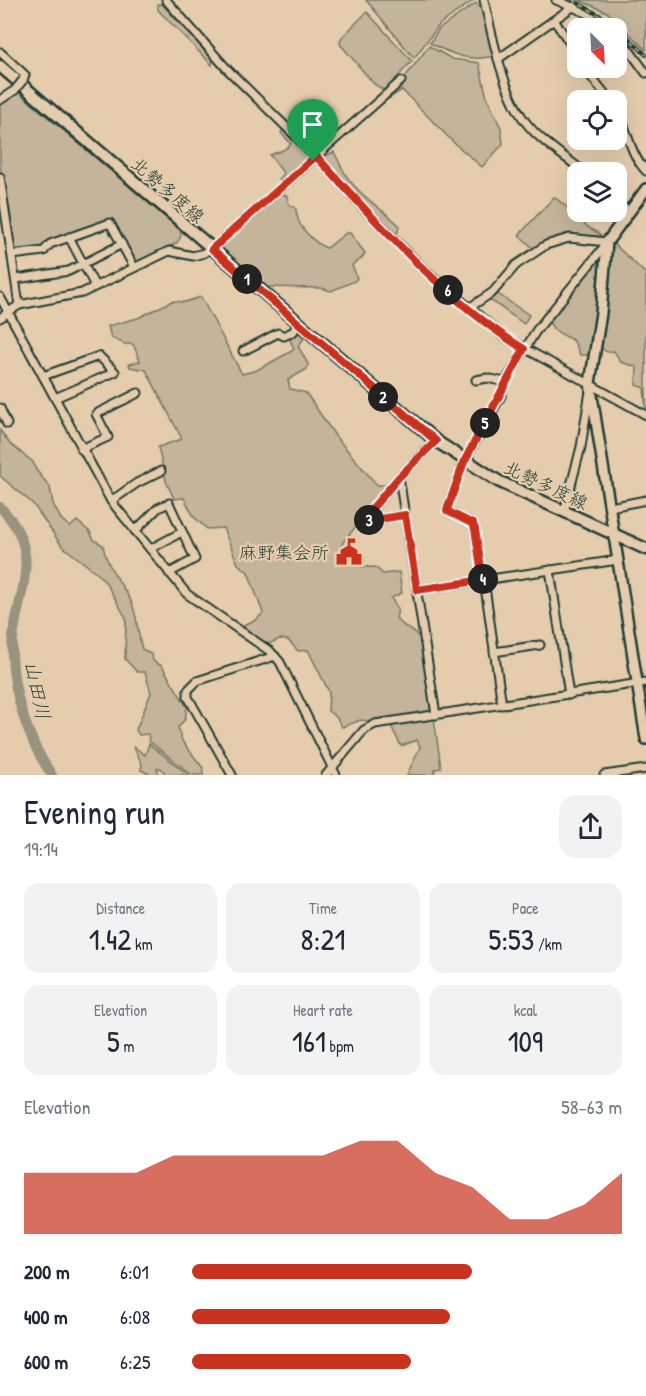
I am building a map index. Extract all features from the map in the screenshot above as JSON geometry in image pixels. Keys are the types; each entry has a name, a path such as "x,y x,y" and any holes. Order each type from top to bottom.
{"main road":[{"name":"北勢多度線","path":"0,66 297,323 464,462 498,481 646,549"},
{"path":"627,211 646,189"},
{"path":"620,222 607,242 601,313 591,386 618,560 642,683 646,739"}],"street":[{"path":"166,0 228,70 316,156 397,242 469,308 504,337 646,415"},
{"path":"483,0 498,59 522,117 538,135 572,162"},
{"path":"556,0 574,6 595,18"},
{"path":"498,59 574,6"},
{"path":"554,20 567,39"},
{"path":"627,47 646,73"},
{"path":"0,52 25,75 15,90 0,100"},
{"path":"592,78 602,90"},
{"path":"0,318 8,310 19,305 75,295 169,251 197,256 211,248 401,81"},
{"path":"627,139 631,150 646,171"},
{"path":"0,177 19,305"},
{"path":"12,255 44,251 50,244 110,224 134,267"},
{"path":"69,237 95,286"},
{"path":"469,308 493,291 530,253 546,245 569,238 607,242"},
{"path":"502,705 475,529 473,524 447,511 464,462 524,349 607,242"},
{"path":"16,279 69,271 122,244"},
{"path":"0,297 81,450 111,501 192,598 275,656 292,684 336,775"},
{"path":"243,351 278,333 284,336 294,331 297,323"},
{"path":"43,376 99,356 115,372 55,398"},
{"path":"476,380 487,378 505,382"},
{"path":"564,512 581,447 591,386"},
{"path":"81,450 108,437 96,414 138,393"},
{"path":"0,408 7,424"},
{"path":"405,515 367,521 364,519 399,477 436,441"},
{"path":"111,501 137,483 161,471"},
{"path":"399,477 436,715"},
{"path":"610,507 646,500"},
{"path":"135,531 158,508 169,503 195,559 169,573"},
{"path":"150,549 182,532"},
{"path":"417,590 618,560"},
{"path":"550,570 569,695"},
{"path":"495,652 540,645"},
{"path":"232,775 188,697 188,690 196,681 275,656"},
{"path":"326,775 364,730 375,724 642,683"},
{"path":"604,775 646,769"}],"shaded area":[{"path":"366,0 474,0 440,24 414,58"},
{"path":"579,0 646,0 646,50 627,31 627,18 613,18 607,12"},
{"path":"476,3 485,13 495,56 469,58 430,43 439,29"},
{"path":"158,4 162,4 213,60 212,65 158,10"},
{"path":"367,12 412,61 385,91 374,84 340,44 341,38"},
{"path":"429,46 452,59 479,63 487,98 501,128 503,144 482,167 453,142 402,90 388,99"},
{"path":"17,91 180,230 181,236 177,243 134,263 111,221 42,249 12,253 0,163 0,103"},
{"path":"283,129 310,159 281,183 279,179 284,174 270,155 291,144 281,133"},
{"path":"334,152 350,181 367,199 399,225 398,232 394,233 325,159 325,156"},
{"path":"280,193 287,196 289,205 295,207 304,230 323,247 327,248 346,233 350,233 365,253 352,265 357,278 355,281 331,291 321,288 263,287 216,248"},
{"path":"554,197 567,208 567,222 582,222 602,237 572,235 534,249 519,235"},
{"path":"613,243 646,274 646,410 644,388 636,385 637,367 621,362 614,351 607,352 600,347 610,244"},
{"path":"602,250 593,355 580,355 574,341 554,330 549,322"},
{"path":"495,292 529,315 524,324 489,299"},
{"path":"201,297 242,374 257,370 294,349 290,340 298,332 304,338 298,346 308,364 307,369 288,380 290,389 306,393 336,437 377,485 386,485 387,489 343,542 341,551 356,564 375,567 383,574 399,572 402,593 391,598 398,609 396,618 422,640 432,713 375,722 361,720 342,727 337,718 328,711 329,692 308,650 298,651 288,640 280,639 266,645 243,630 245,624 256,620 263,613 248,572 238,564 223,528 207,529 194,517 184,498 174,499 166,481 158,447 182,439 146,370 130,367 129,364 140,361 133,344 125,344 111,338 108,326 138,318 172,301 185,302"},
{"path":"0,430 10,444 33,462 36,470 50,487 53,504 61,519 70,527 77,521 90,532 94,540 103,545 110,566 133,605 142,649 152,655 153,661 162,666 187,707 185,719 178,728 182,741 203,768 203,775 192,775 149,741 148,734 139,735 136,730 151,693 145,672 137,672 125,659 126,618 106,583 97,573 62,546 33,504 0,476"},
{"path":"434,718 441,768 435,769 434,775 407,775 420,747 417,740 401,746 391,726"},
{"path":"149,744 189,775 166,775 161,768 157,768 159,775 151,775 141,770 142,764 133,746 145,755"}],"waterway":[{"name":"山田川","path":"0,507 15,525 23,543 26,561 13,635 15,686 29,733 52,775"}],"railway":[{"path":"573,0 614,24 646,55"}],"place":[{"name":"麻野集会所","path":"349,552"}],"route":[{"path":"316,156 364,209 424,269 504,337 524,349 464,462 447,511 473,524 483,580 417,590 405,515 367,521 364,518 399,477 436,441 212,249 313,161 316,156"}]}
